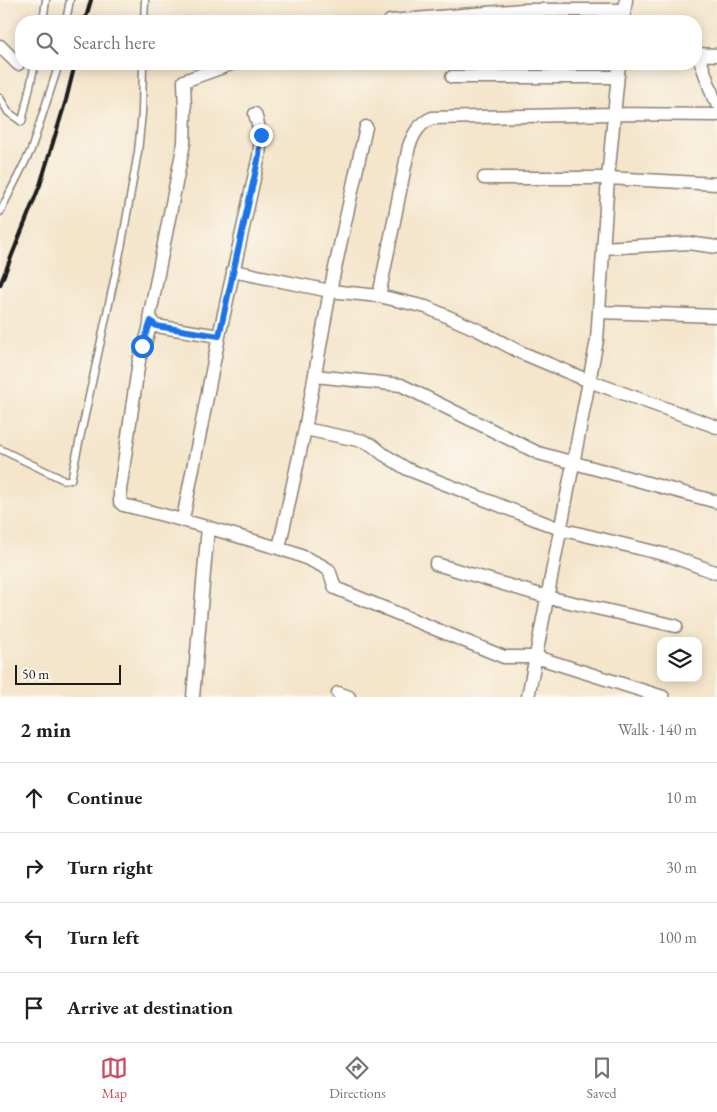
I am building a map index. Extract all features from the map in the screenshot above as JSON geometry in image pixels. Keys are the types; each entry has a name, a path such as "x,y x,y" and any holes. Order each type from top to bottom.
{"street":[{"path":"462,15 522,10 624,10"},
{"path":"0,46 15,61"},
{"path":"702,54 717,54"},
{"path":"702,67 717,103"},
{"path":"215,70 184,81 184,143 150,314 151,321 142,346 119,497 124,505 183,519 279,548 322,565 329,570 335,588 504,657 536,657 663,697"},
{"path":"528,697 597,340 618,70"},
{"path":"452,77 617,77"},
{"path":"183,519 219,336 259,156 261,135 255,114"},
{"path":"379,296 410,146 414,134 422,122 432,118 614,114 717,115"},
{"path":"279,548 305,429 330,291 366,127"},
{"path":"484,178 608,178 717,184"},
{"path":"603,248 688,243 717,247"},
{"path":"233,271 330,291 379,296 426,307 478,330 520,352 589,381 717,427"},
{"path":"598,312 717,316"},
{"path":"151,321 156,326 219,336"},
{"path":"315,376 401,385 538,453 717,502"},
{"path":"305,429 363,441 372,445 407,470 560,529 671,556 717,573"},
{"path":"193,697 208,527"},
{"path":"436,564 547,597 676,626"}],"lane":[{"path":"44,15 46,0"},
{"path":"67,15 70,0"},
{"path":"144,15 145,0"},
{"path":"0,98 8,112 22,122 34,70"},
{"path":"0,212 30,150 57,70"},
{"path":"0,449 64,480 71,480 118,262 130,197 141,129 143,70"}],"railway":[{"path":"87,15 91,0"},
{"path":"0,285 40,185 74,70"}],"route":[{"path":"142,346 151,321 156,326 219,336 259,156 261,135"}]}
